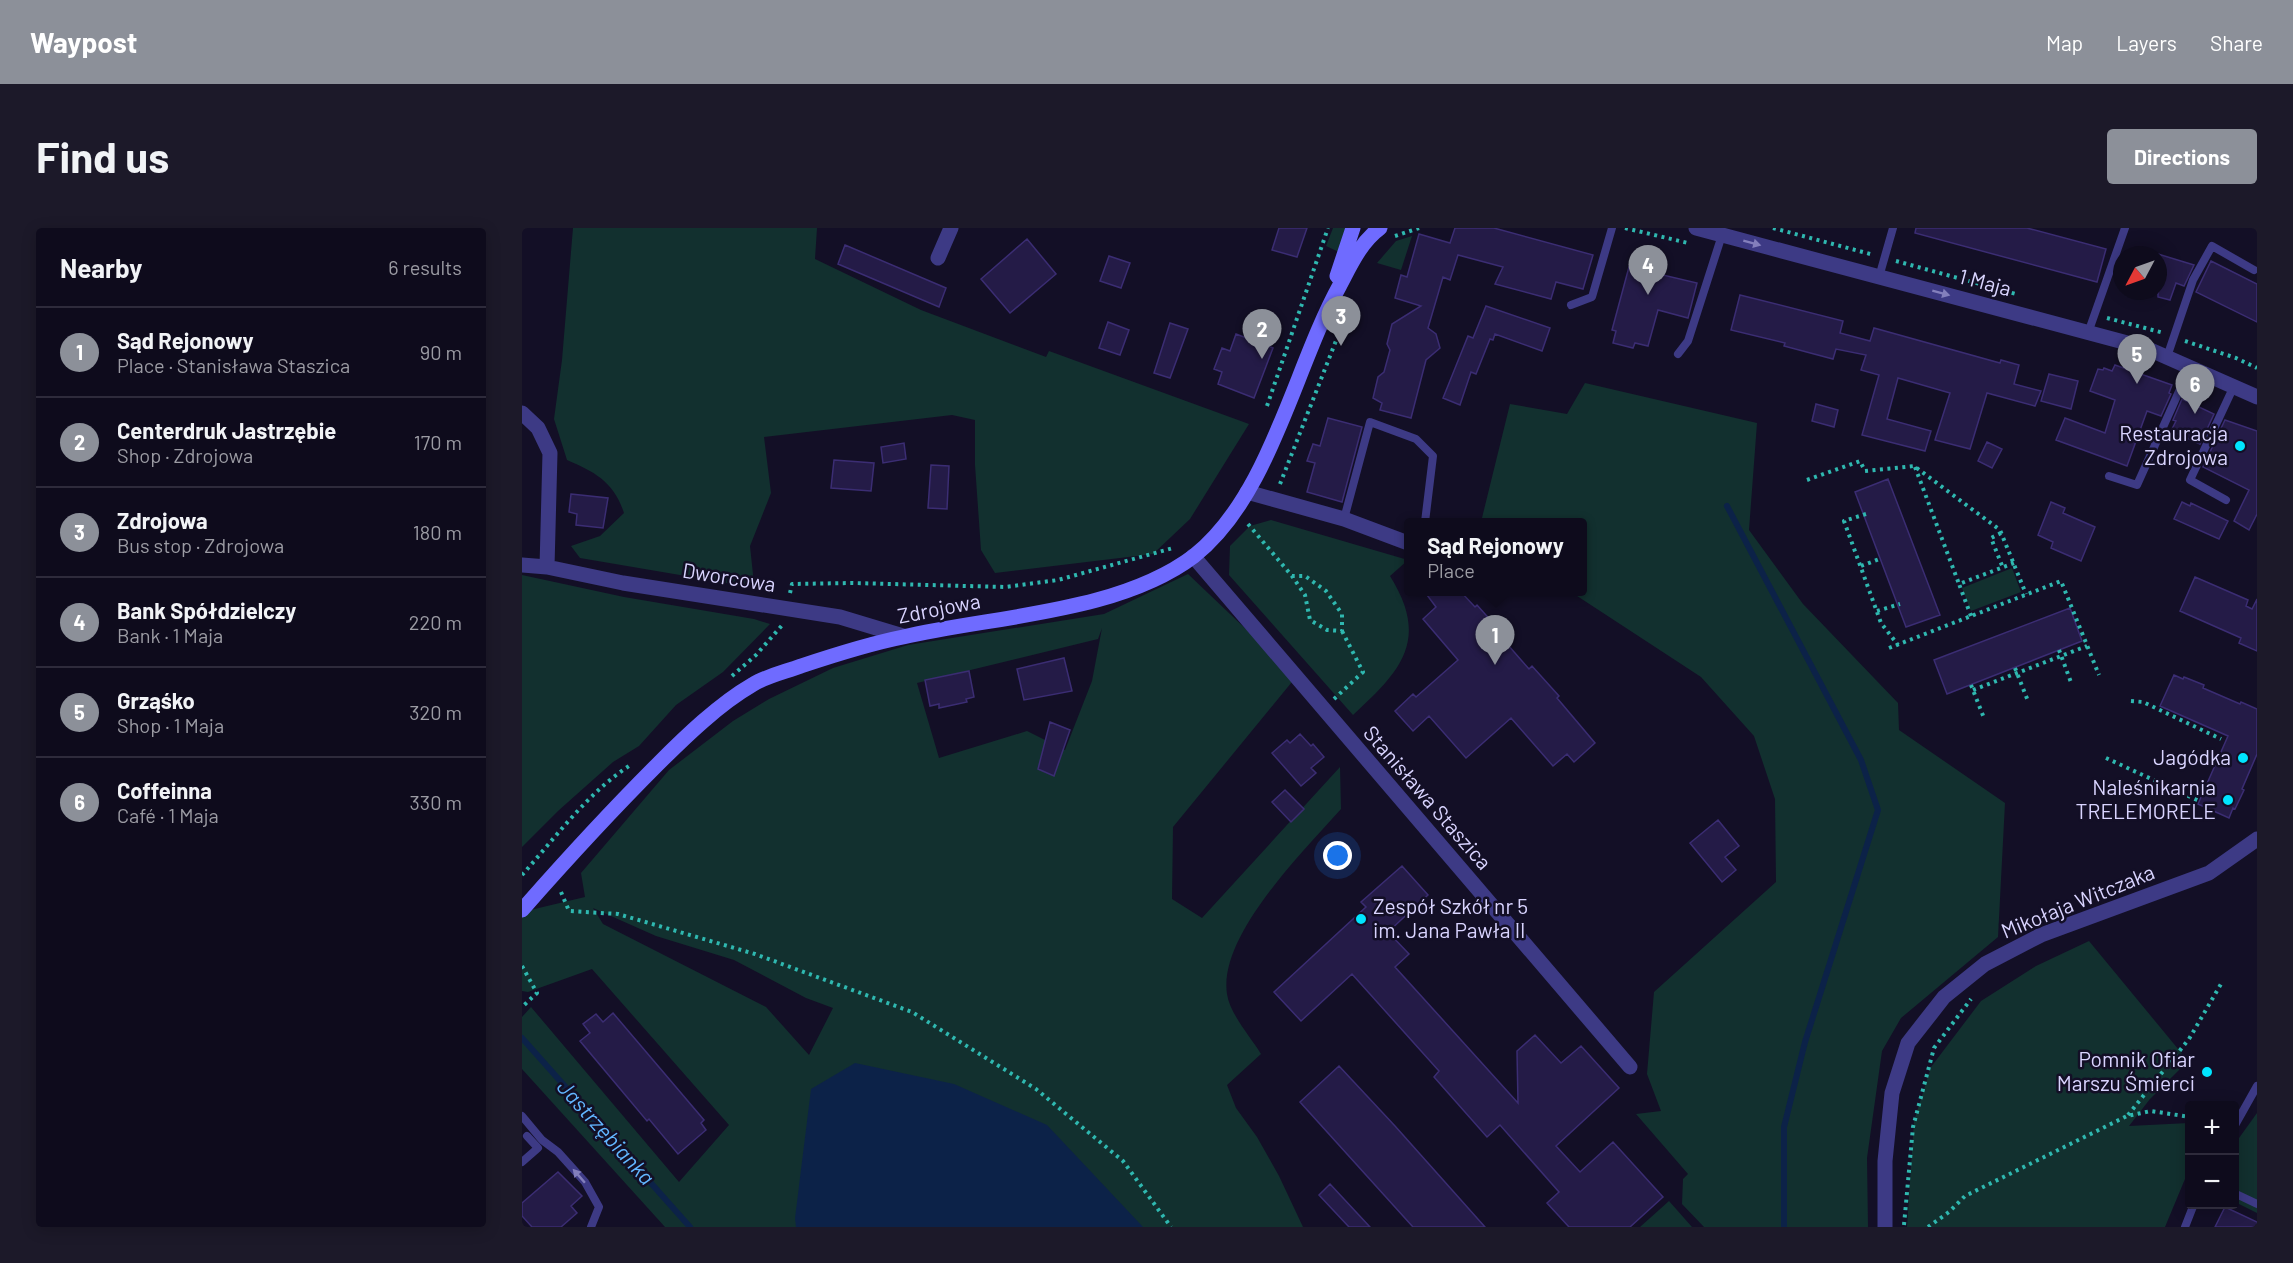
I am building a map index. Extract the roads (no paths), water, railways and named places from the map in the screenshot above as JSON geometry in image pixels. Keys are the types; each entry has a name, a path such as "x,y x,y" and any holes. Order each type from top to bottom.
{"main road":[{"name":"Zdrojowa","path":"1332,300 1341,262 1353,228"},
{"name":"Zdrojowa","path":"522,910 600,822 678,745 704,720 753,684 839,653 903,636 1049,610 1124,593 1167,573 1193,556 1207,544 1236,511 1261,468 1332,300 1354,257 1370,235 1380,228"}],"street":[{"path":"938,258 951,228"},
{"name":"1 Maja","path":"1696,228 2146,348 2257,397"},
{"path":"522,413 538,428 550,453 547,567"},
{"path":"1247,492 1344,519 1404,542"},
{"name":"Stanisława Staszica","path":"1193,556 1630,1067"},
{"name":"Dworcowa","path":"522,565 547,567 623,583 840,617 903,636"},
{"name":"Mikołaja Witczaka","path":"1885,1227 1885,1161 1892,1093 1908,1043 1944,997 1985,964 2040,935 2209,873 2257,839"}],"lane":[{"path":"1571,304 1592,297 1612,228"},
{"path":"1879,277 1893,228"},
{"path":"2088,333 2125,228"},
{"path":"1678,354 1688,341 1722,235"},
{"path":"2167,357 2193,280 2212,246 2254,270"},
{"path":"2109,476 2137,485 2190,367"},
{"path":"2226,500 2190,480 2234,386"},
{"path":"1344,519 1370,422 1416,439 1433,456 1425,518"},
{"path":"2239,1120 2257,1086"},
{"path":"522,1116 542,1140 558,1152 585,1182 599,1207 591,1227"},
{"path":"523,1161 538,1148 527,1136"},
{"path":"2239,1195 2257,1204"},
{"path":"2185,1227 2192,1209"}],"water":[{"path":"855,1063 954,1084 1047,1125 1143,1227 796,1227 795,1218 811,1089"}],"waterway":[{"path":"1727,506 1861,760 1878,810 1805,1042 1784,1127 1784,1227"},
{"name":"Jastrzębianka","path":"522,1038 690,1227"}],"place":[{"name":"Bank Spółdzielczy","path":"1648,295"},
{"name":"Zdrojowa","path":"1341,346"},
{"name":"Centerdruk Jastrzębie","path":"1262,359"},
{"name":"Grząśko","path":"2137,384"},
{"name":"Coffeinna","path":"2195,414"},
{"name":"Restauracja Zdrojowa","path":"2240,446"},
{"name":"Sąd Rejonowy","path":"1495,665"},
{"name":"Jagódka","path":"2243,758"},
{"name":"Naleśnikarnia TRELEMORELE","path":"2228,800"},
{"name":"Zespół Szkół nr 5 im. Jana Pawła II","path":"1361,919"},
{"name":"Pomnik Ofiar Marszu Śmierci","path":"2207,1072"}]}
